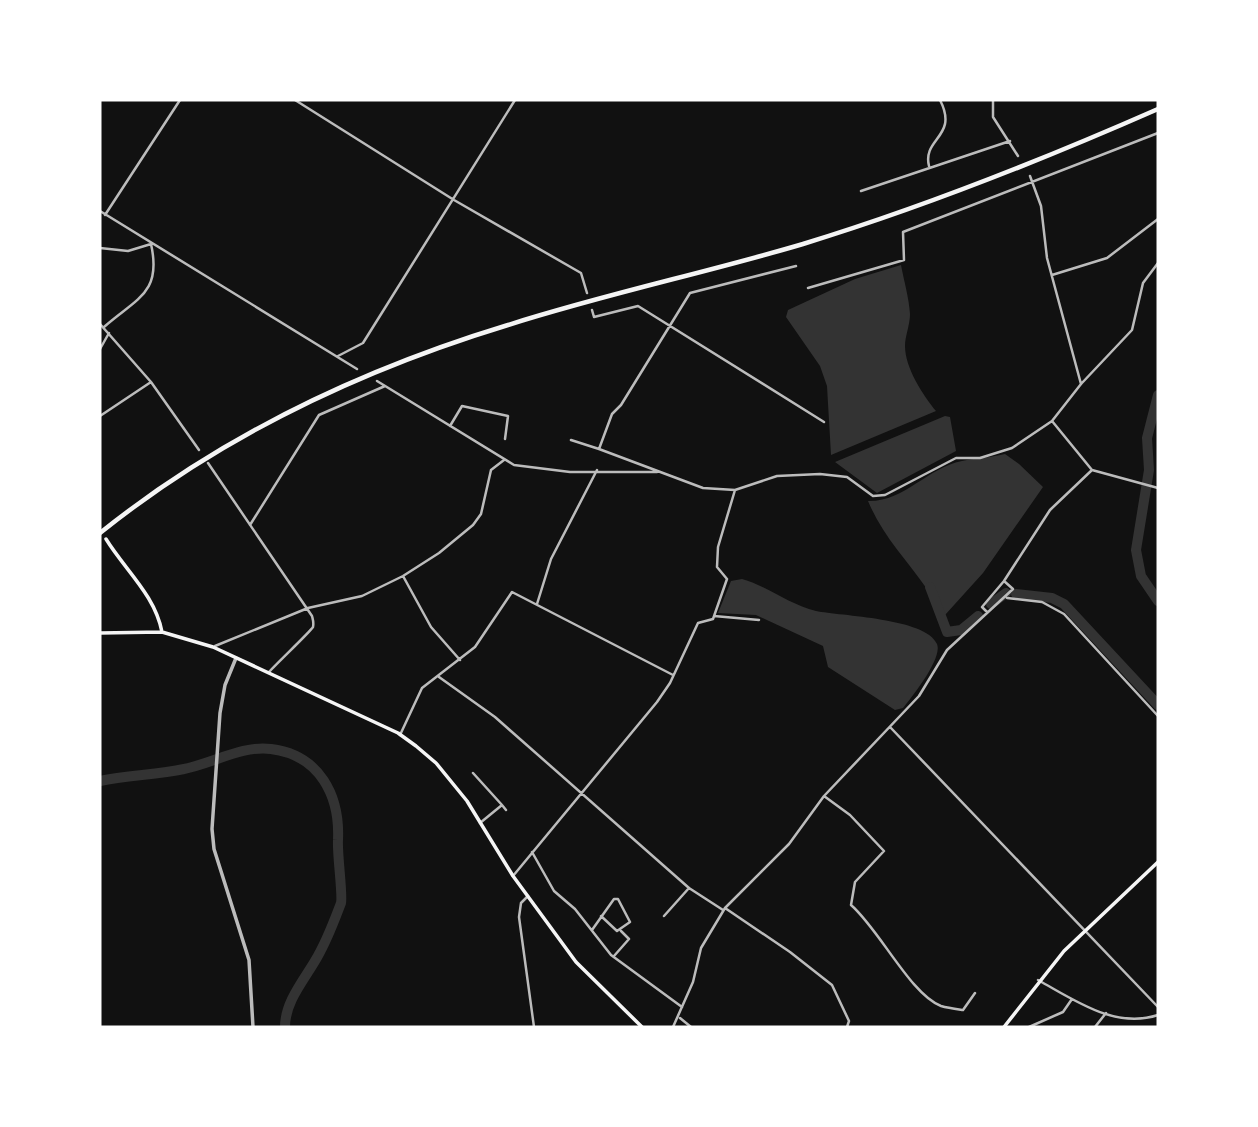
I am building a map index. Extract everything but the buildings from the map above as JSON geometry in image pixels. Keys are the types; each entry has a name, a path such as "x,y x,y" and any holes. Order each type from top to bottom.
{"highway":[{"path":"100,533 193,465 249,432 317,397 404,360 509,324 766,254 889,216 1158,109"}],"main road":[{"path":"106,539 150,600 159,616 162,632"},
{"path":"100,633 162,632 213,648 400,735 436,763 576,962 642,1027"},
{"path":"1004,1027 1038,980 1085,929 1158,862"}],"street":[{"path":"105,215 180,100"},
{"path":"295,100 454,200 581,273 587,293"},
{"path":"338,356 363,343 515,100"},
{"path":"929,167 929,153 947,121 940,100"},
{"path":"993,100 993,117 1018,156"},
{"path":"808,288 904,260 903,232 1158,133"},
{"path":"861,191 1010,141"},
{"path":"1030,176 1035,183 1052,275 1081,384"},
{"path":"100,211 357,369"},
{"path":"1052,275 1107,258 1158,219"},
{"path":"100,248 128,251 151,244"},
{"path":"104,327 148,289 155,279 151,244"},
{"path":"570,440 642,463 657,472 703,488 735,489 777,476 820,474 847,477 873,496 885,495 956,458 980,458 1012,447 1052,421 1081,384 1132,330 1143,284 1158,263"},
{"path":"599,449 612,414 621,405 690,293 796,266"},
{"path":"592,310 594,317 638,306 824,422"},
{"path":"100,324 151,382 199,450"},
{"path":"100,349 109,333"},
{"path":"377,381 513,465 570,472 657,472"},
{"path":"100,416 151,382"},
{"path":"250,525 319,415 385,386"},
{"path":"450,426 462,406 508,416 505,439"},
{"path":"1052,421 1092,470 1158,488"},
{"path":"213,648 308,608 362,596 403,576 439,553 473,525 485,506 491,470 504,460"},
{"path":"208,463 308,608 313,627 268,673"},
{"path":"537,604 551,559 597,470"},
{"path":"987,612 982,607 1004,581 1050,510 1092,470"},
{"path":"714,616 727,579 717,567 718,547 735,489"},
{"path":"403,576 431,627 461,661"},
{"path":"673,1027 701,948 725,909 789,844 824,796 919,696 947,650 1013,589 1004,581"},
{"path":"400,735 422,688 461,661 491,627 512,592 673,675"},
{"path":"1005,597 1042,602 1064,614 1158,716"},
{"path":"513,876 657,702 698,623 714,616 759,620"},
{"path":"236,659 225,685 215,785 214,849 249,960 253,1027"},
{"path":"439,677 495,717 689,888 790,952 832,985 849,1021 847,1027"},
{"path":"890,727 1158,1007"},
{"path":"473,773 506,810"},
{"path":"824,796 850,815 884,851 855,882 851,905 867,919 910,979 930,999 940,1006 963,1010 975,993"},
{"path":"480,823 502,805"},
{"path":"532,852 554,891 592,930 613,957 682,1007"},
{"path":"664,916 689,888"},
{"path":"528,896 521,902 519,917 534,1027"},
{"path":"592,930 614,899 618,899 630,922 621,931"},
{"path":"601,916 629,939 613,957"},
{"path":"1038,980 1072,999 1124,1020 1158,1015"},
{"path":"1029,1027 1063,1012 1072,999"},
{"path":"1095,1027 1106,1013"},
{"path":"678,1017 691,1027"}],"shaded area":[{"path":"901,265 910,314 905,342 908,363 916,381 936,411 831,455 827,386 820,366 786,317 788,310 855,279"},
{"path":"945,416 950,417 956,451 877,493 835,462"},
{"path":"1005,454 1043,487 983,573 945,615 933,588 927,589 880,525 868,501 893,496 949,465"},
{"path":"742,579 816,611 900,623 917,629 930,635 937,644 935,658 926,677 907,703 903,708 895,710 828,667 823,646 756,615 718,613 731,581"}],"waterway":[{"path":"1158,395 1147,438 1149,470 1136,550 1141,576 1158,601"},
{"path":"930,587 947,632 961,630 978,616"},
{"path":"991,604 1006,593"},
{"path":"1016,594 1052,598 1064,604 1158,705"},
{"path":"100,781 184,769 238,752 260,749 288,753 302,760 324,780 331,793 338,824 341,903 323,946 293,997 285,1027"}]}
